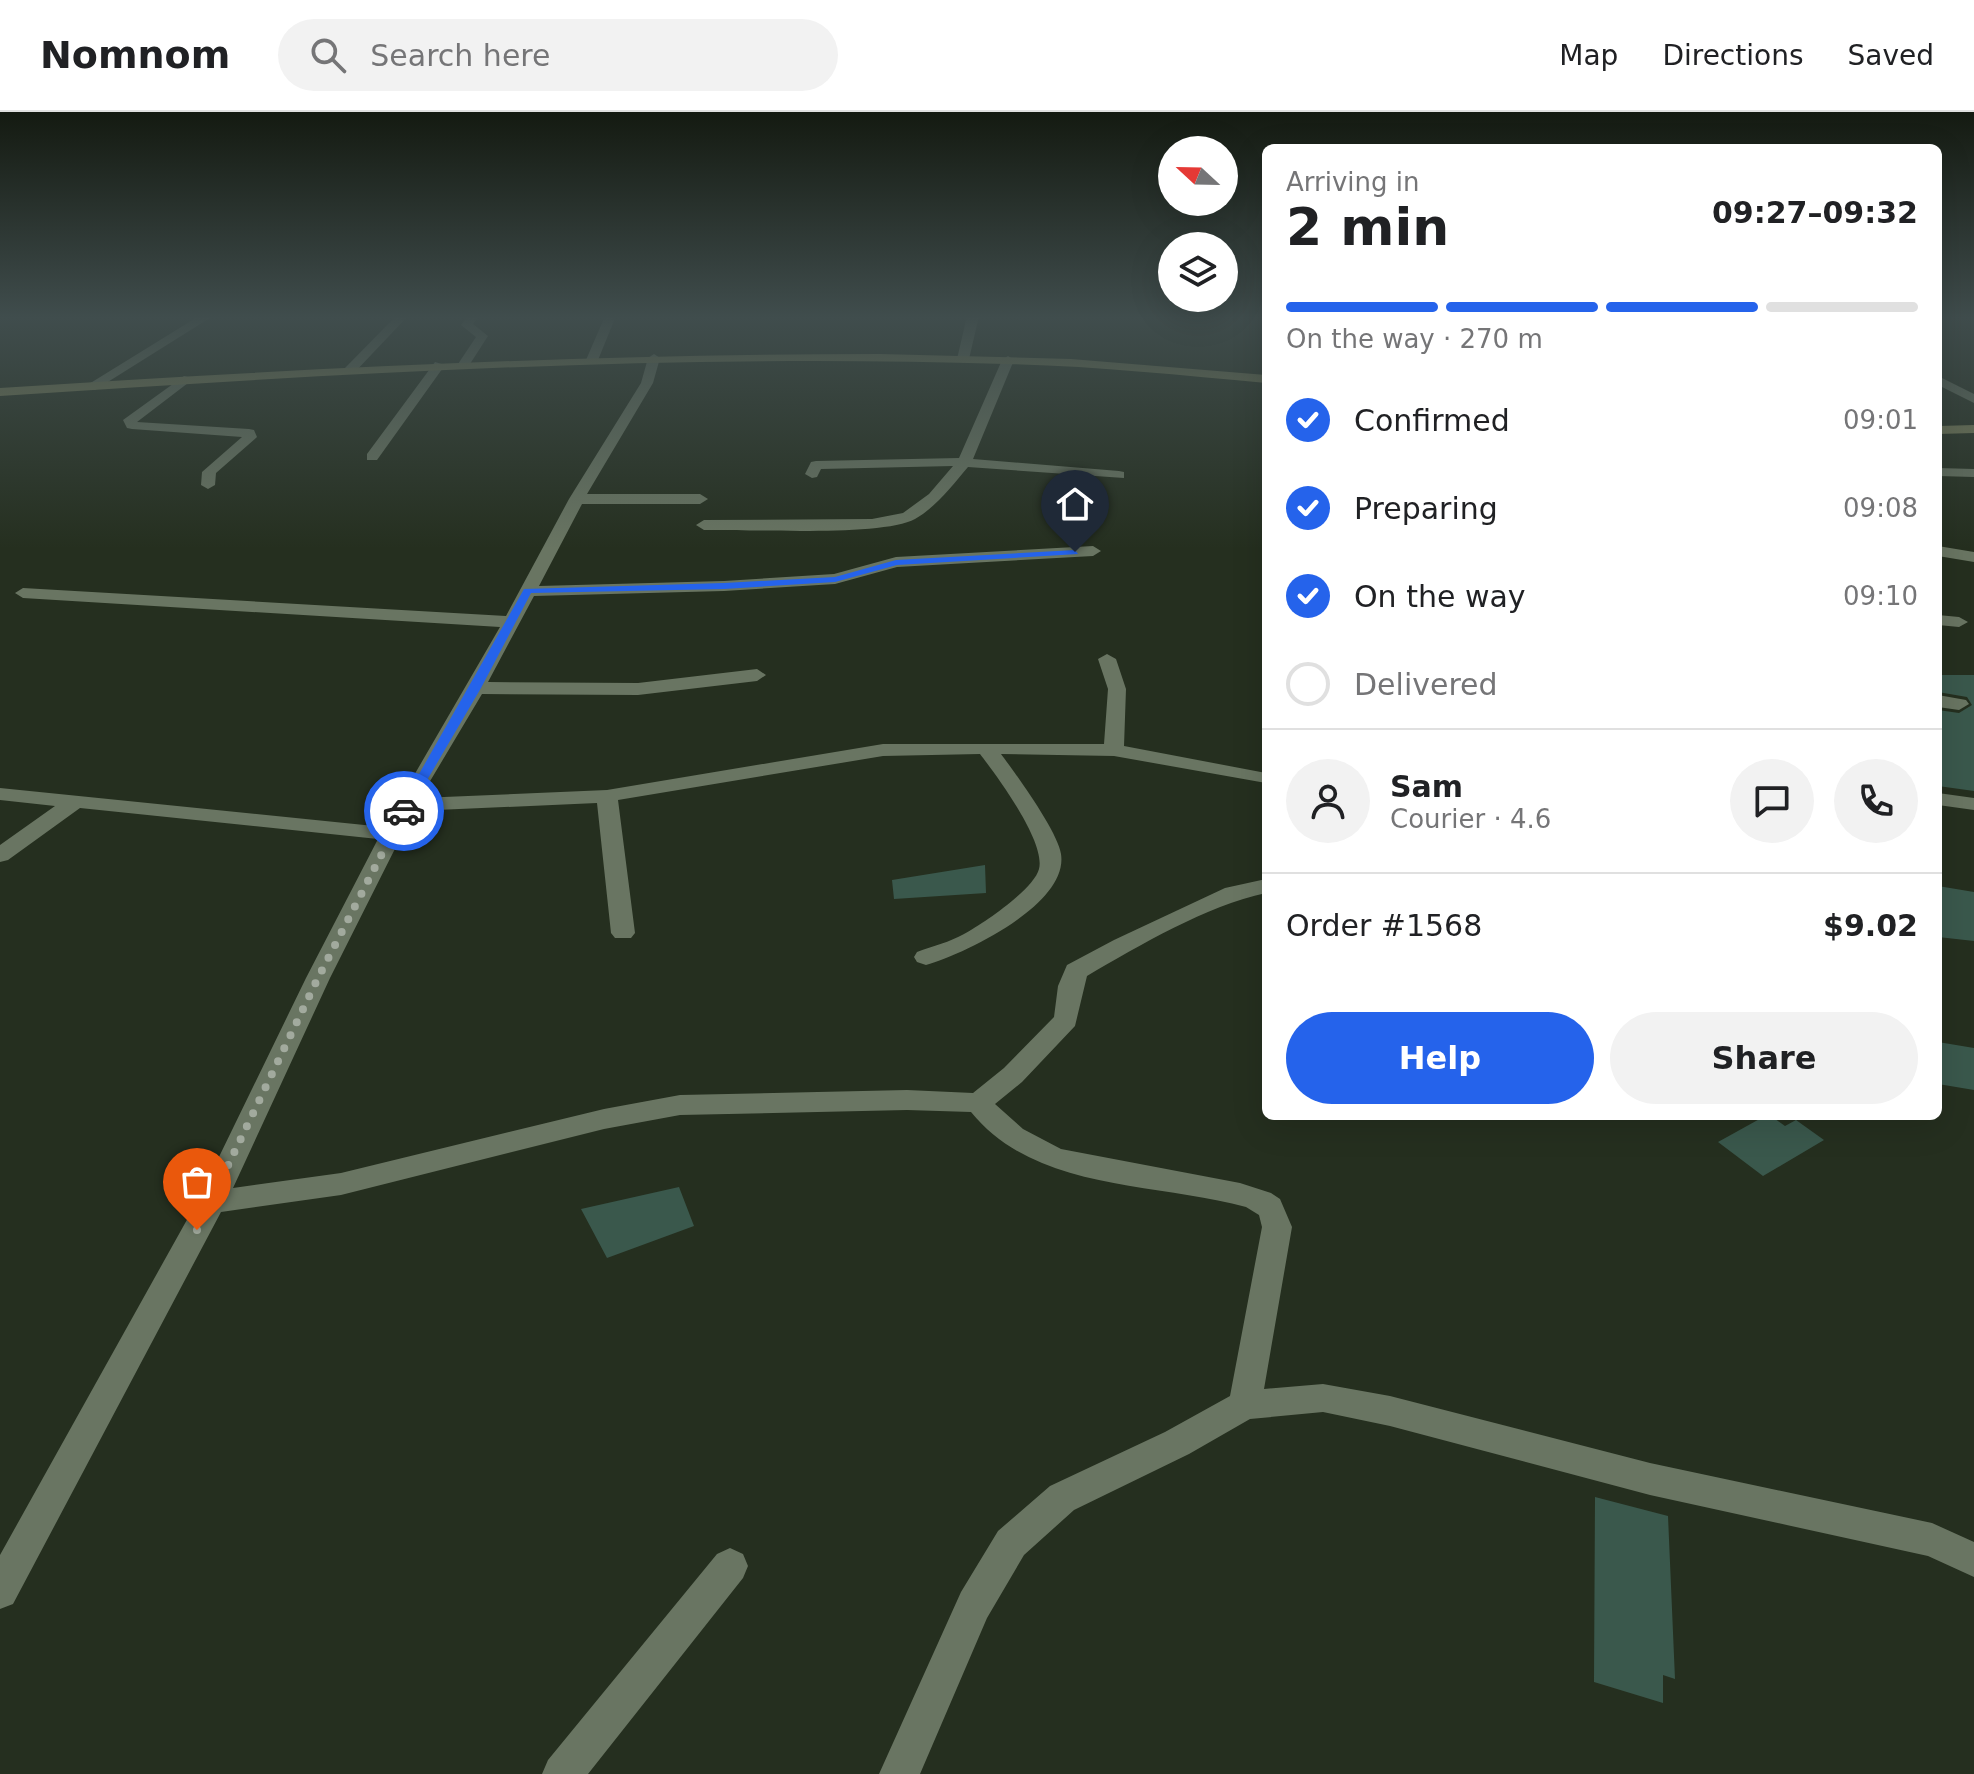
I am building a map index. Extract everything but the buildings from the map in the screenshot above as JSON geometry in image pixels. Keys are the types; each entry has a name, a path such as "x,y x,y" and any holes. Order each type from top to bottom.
{"main road":[{"path":"1942,430 1974,429"}],"street":[{"path":"166,394 130,420 132,425 249,433 250,437 209,472 208,485"},
{"path":"372,457 418,394"},
{"path":"0,1591 212,1202 318,978 406,805 476,688 577,499 641,394"},
{"path":"704,525 894,521 918,510 964,463 994,394"},
{"path":"812,474 816,465 920,461 1119,475"},
{"path":"1942,472 1974,473"},
{"path":"577,499 700,499"},
{"path":"527,591 708,587 835,579 896,562 1093,551"},
{"path":"1942,552 1974,557"},
{"path":"23,593 511,622"},
{"path":"1942,620 1959,622"},
{"path":"1107,659 1117,689 1114,750"},
{"path":"476,688 638,689 757,675"},
{"path":"1942,702 1959,704"},
{"path":"926,957 972,940 1003,919 1034,892 1050,871 1050,852 1015,787 986,748"},
{"path":"406,805 607,796 883,750 1114,750 1261,778"},
{"path":"0,794 393,834"},
{"path":"607,796 623,933"},
{"path":"1942,800 1974,804"},
{"path":"0,855 75,802"},
{"path":"212,1202 341,1184 604,1119 680,1105 907,1100 979,1103 1052,1038 1066,1020 1070,986 1076,971 1122,945 1233,893 1262,887"},
{"path":"979,1103 993,1121 1031,1149 1056,1159 1240,1194 1266,1201 1275,1211 1277,1227 1245,1405"},
{"path":"899,1774 974,1605 1011,1543 1062,1498 1177,1443 1245,1405 1323,1398 1390,1411 1650,1479 1932,1540 1974,1560"},
{"path":"562,1774 730,1566"}],"way so far":[{"path":"197,1230 318,978 404,811"}],"route":[{"path":"404,811 476,688 527,591 724,586 835,579 862,574 896,562 984,560 1075,552"}]}
